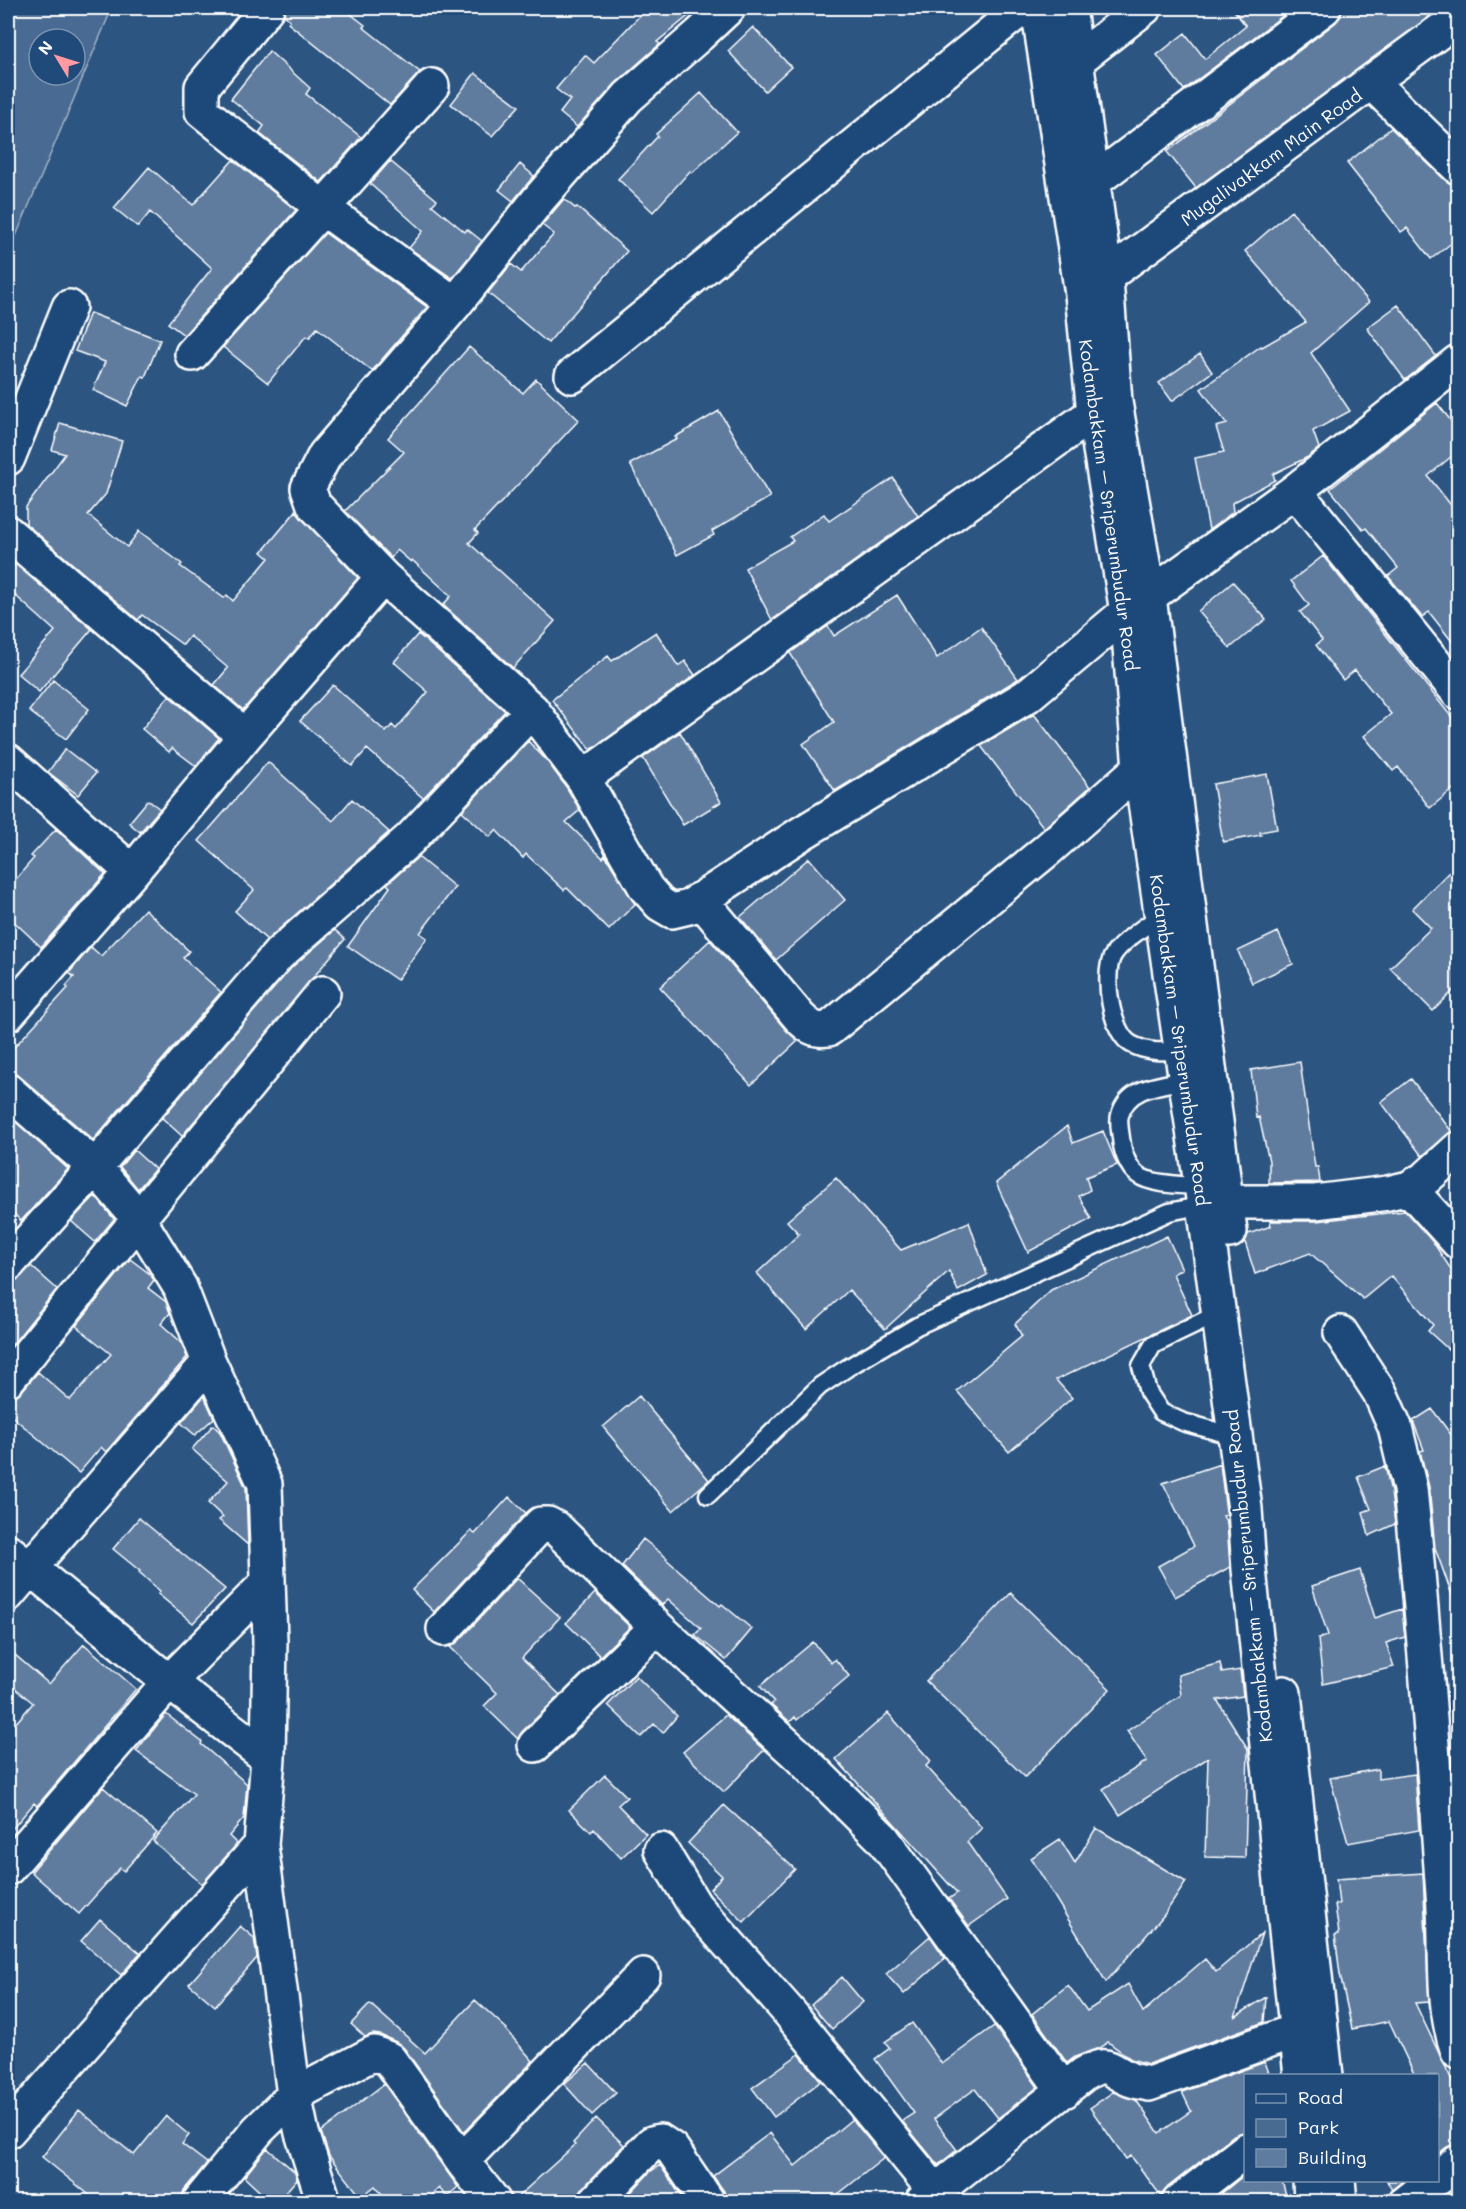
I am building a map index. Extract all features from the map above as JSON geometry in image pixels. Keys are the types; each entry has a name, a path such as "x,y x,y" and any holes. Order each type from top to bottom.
{"street":[{"path":"267,8 202,87 202,111 324,209 455,304"},
{"path":"728,8 628,97 325,456 308,488 314,505 383,577 532,710 583,778 646,888 660,904 672,911 688,907 802,833 1028,696 1138,604 1295,491 1458,362"},
{"path":"572,376 1022,8"},
{"name":"Kodambakkam – Sriperumbudur Road","path":"1038,8 1094,286"},
{"name":"Kodambakkam – Sriperumbudur Road","path":"1069,8 1094,181 1094,286 1105,407 1138,604 1211,1197 1218,1314 1245,1509 1249,1569 1308,2027 1325,2074"},
{"path":"1076,61 1144,8"},
{"path":"1094,181 1324,8"},
{"name":"Mugalivakkam Main Road","path":"1094,286 1372,82 1455,15"},
{"path":"1372,82 1458,167"},
{"path":"192,354 432,86"},
{"path":"8,458 69,307"},
{"path":"583,778 1105,407"},
{"path":"1295,491 1458,692"},
{"path":"8,533 244,736"},
{"path":"8,1014 132,872 244,736 383,577"},
{"name":"Kodambakkam – Sriperumbudur Road","path":"1138,604 1140,768 1184,1065 1255,1425 1308,2027 1301,2074"},
{"path":"8,1264 279,954 410,839 532,710"},
{"path":"8,760 132,872"},
{"path":"700,899 800,1018 809,1027 818,1030 829,1029 1047,850 1140,768"},
{"path":"8,1379 323,993"},
{"path":"8,1090 95,1167 138,1218 180,1287 209,1362 265,1484 270,1641 268,1758 261,1845 294,2095 324,2202"},
{"path":"1211,1197 1315,1202 1388,1193 1409,1188 1426,1178 1458,1149"},
{"path":"1409,1188 1458,1242"},
{"path":"1341,1333 1380,1393 1395,1427 1410,1489 1445,1918 1445,1994 1450,2030 1458,2052"},
{"path":"8,1594 19,1560 209,1362"},
{"path":"444,1629 541,1524 548,1524 557,1529 657,1628 799,1756 883,1839 1064,2091"},
{"path":"19,1560 268,1758"},
{"path":"8,1868 170,1682 267,1583"},
{"path":"535,1745 657,1628"},
{"path":"8,2131 261,1845"},
{"path":"661,1850 695,1906 789,2012 928,2196 1094,2068 1107,2066 1131,2080 1149,2084 1308,2027"},
{"path":"462,2161 643,1975"},
{"path":"199,2202 258,2130 294,2095 374,2053 389,2059 494,2202"},
{"path":"595,2202 652,2143 660,2141 672,2149 708,2202"},
{"path":"1179,2202 1244,2151"},
{"path":"1439,2177 1458,2162"},
{"path":"1310,2182 1311,2202"},
{"path":"1338,2182 1340,2202"},
{"path":"1406,2202 1432,2182"}],"lane":[{"path":"1162,915 1142,928 1113,956 1108,984 1118,1029 1129,1043 1184,1065"},
{"path":"1184,1065 1134,1094 1124,1106 1119,1117 1122,1150 1137,1175 1211,1197"},
{"path":"708,1495 820,1386 917,1326 1169,1212 1211,1197"},
{"path":"1218,1314 1154,1345 1141,1366 1148,1392 1161,1412 1182,1422 1234,1436"}],"green space":[{"path":"8,8 112,8 87,67 87,27 27,27 27,87 79,87 8,255"}],"building":[{"path":"285,8 343,8 365,25 363,27 420,72 390,105 288,23 290,20 284,15"},
{"path":"647,8 698,8 657,42 660,44 616,83 577,127 560,113 570,100 556,89 585,55 594,63"},
{"path":"1232,8 1293,8 1184,90 1157,55 1185,33 1205,59 1246,26"},
{"path":"1342,8 1441,8 1196,188 1167,152 1335,23 1341,16"},
{"path":"753,27 791,67 765,91 728,51"},
{"path":"269,51 310,88 306,94 361,137 321,182 259,133 264,126 231,99"},
{"path":"475,73 519,106 492,136 451,104"},
{"path":"701,93 737,132 692,173 690,171 653,212 618,179 658,136 656,134"},
{"path":"1391,128 1445,180 1458,185 1458,238 1431,259 1407,228 1401,232 1347,163"},
{"path":"233,160 296,210 184,335 168,323 212,268 150,212 138,227 114,208 149,167 193,205"},
{"path":"390,161 437,200 432,205 465,232 467,229 482,241 452,278 409,248 423,231 370,184"},
{"path":"520,164 534,176 513,201 499,190"},
{"path":"564,199 575,208 577,207 627,251 548,343 488,293 511,264 521,272 554,234 542,225"},
{"path":"1291,211 1369,302 1311,353 1350,411 1313,431 1319,448 1308,457 1273,474 1275,480 1232,503 1233,512 1209,530 1195,458 1224,452 1216,427 1227,424 1201,389 1261,346 1306,322 1245,251"},
{"path":"325,233 427,307 372,371 317,328 309,338 306,336 268,383 223,347"},
{"path":"1398,305 1436,356 1405,380 1367,328"},
{"path":"90,313 160,340 145,377 142,376 127,406 93,390 105,362 75,351"},
{"path":"469,347 523,393 536,379 579,420 475,530 478,533 469,543 555,621 513,668 443,605 451,596 412,560 411,562 397,550 391,558 345,511 404,452 388,438"},
{"path":"1200,354 1212,372 1172,401 1159,383"},
{"path":"1437,403 1458,430 1458,451 1428,476 1458,514 1458,649 1429,612 1422,617 1388,576 1398,568 1366,528 1363,530 1330,489"},
{"path":"719,411 770,497 712,531 714,535 677,555 630,464 677,439 675,437"},
{"path":"60,423 122,441 106,494 88,515 127,547 139,531 182,564 180,566 224,598 227,595 233,601 269,558 262,552 296,511 358,578 243,710 214,685 228,668 190,636 183,645 142,615 138,620 26,524 26,507 65,454 52,450"},
{"path":"893,478 918,516 772,620 745,568 793,541 790,537 824,514 829,521"},
{"path":"1323,556 1458,725 1458,785 1430,808 1398,767 1393,771 1364,736 1391,714 1355,670 1343,680 1316,645 1322,640 1300,612 1309,605 1291,581"},
{"path":"15,564 92,629 39,692 18,674 55,631 8,589 8,572"},
{"path":"1233,582 1266,619 1230,648 1198,611"},
{"path":"897,595 937,658 981,627 1018,679 835,791 803,744 834,722 790,653 828,626 834,636"},
{"path":"656,632 678,666 685,661 695,675 591,750 552,700 608,656 612,661"},
{"path":"418,634 505,711 423,798 367,749 352,766 300,721 333,685 386,732 392,725 396,729 428,692 394,662"},
{"path":"53,680 89,709 66,739 29,711"},
{"path":"169,696 219,738 196,766 172,748 169,752 142,729"},
{"path":"1034,714 1090,787 1044,828 981,746"},
{"path":"680,732 721,802 683,825 643,758"},
{"path":"528,741 547,761 580,810 566,822 603,858 605,855 635,904 609,930 567,888 564,890 526,854 523,858 496,830 490,837 462,811"},
{"path":"65,749 96,773 78,795 48,772"},
{"path":"268,762 333,821 352,799 389,832 267,940 235,911 254,890 199,841"},
{"path":"1267,774 1277,829 1260,832 1261,835 1223,842 1213,784"},
{"path":"148,800 160,809 140,832 129,823"},
{"path":"56,829 105,874 41,947 8,916 8,888 34,858 31,856"},
{"path":"418,857 455,887 420,933 427,938 397,980 348,946 390,887 387,884"},
{"path":"809,858 845,900 776,960 740,917"},
{"path":"1458,863 1458,986 1433,1011 1390,968 1431,928 1412,909"},
{"path":"145,909 189,951 183,958 221,992 93,1140 8,1066 8,1054 68,988 66,986 74,977 69,973 91,947 101,956"},
{"path":"335,930 345,939 182,1136 162,1118 292,967"},
{"path":"1278,932 1293,964 1252,983 1238,951"},
{"path":"710,940 786,1030 798,1041 751,1085 660,987"},
{"path":"1300,1062 1315,1167 1318,1167 1320,1182 1269,1183 1269,1161 1259,1117 1256,1118 1251,1070"},
{"path":"1411,1079 1452,1132 1422,1156 1381,1102"},
{"path":"8,1115 68,1169 21,1221 8,1208"},
{"path":"1067,1126 1073,1143 1103,1131 1117,1165 1086,1177 1090,1190 1079,1196 1091,1219 1028,1252 996,1183"},
{"path":"134,1150 155,1169 138,1189 120,1167"},
{"path":"836,1178 901,1250 969,1222 987,1275 958,1291 949,1271 885,1329 849,1290 806,1329 757,1273 799,1234 787,1221"},
{"path":"95,1196 114,1219 95,1242 71,1221"},
{"path":"1405,1211 1433,1242 1458,1280 1458,1358 1428,1331 1433,1325 1391,1276 1363,1299 1310,1253 1255,1274 1245,1242 1248,1234 1271,1226 1270,1221 1317,1221"},
{"path":"1167,1236 1182,1269 1173,1274 1192,1315 1056,1380 1072,1398 1009,1452 957,1391 1022,1336 1015,1324 1051,1290"},
{"path":"130,1259 150,1274 154,1280 148,1288 166,1302 170,1313 161,1324 181,1342 187,1357 106,1452 101,1447 79,1473 8,1413 8,1397 15,1396 22,1391 38,1372 70,1400 111,1354 76,1326"},
{"path":"31,1266 57,1289 8,1350 8,1287"},
{"path":"204,1396 214,1418 195,1435 181,1423"},
{"path":"639,1396 709,1480 673,1511 603,1427"},
{"path":"1432,1409 1458,1444 1458,1605 1456,1606 1435,1548 1429,1487 1420,1451 1424,1450 1413,1421"},
{"path":"213,1425 220,1432 246,1488 248,1545 219,1520 223,1517 208,1503 228,1481 192,1449"},
{"path":"1220,1464 1227,1514 1223,1516 1227,1523 1230,1567 1175,1597 1158,1566 1194,1546 1163,1483"},
{"path":"1385,1466 1395,1524 1369,1536 1363,1512 1371,1509 1358,1477"},
{"path":"509,1497 526,1513 434,1612 412,1590 471,1531 475,1534"},
{"path":"139,1518 225,1589 193,1623 158,1594 160,1591 140,1571 113,1549"},
{"path":"643,1539 720,1606 722,1604 752,1629 726,1660 695,1635 701,1628 668,1599 662,1605 622,1566"},
{"path":"1360,1570 1375,1618 1402,1609 1405,1637 1386,1643 1394,1667 1323,1684 1318,1639 1328,1635 1312,1586"},
{"path":"517,1578 560,1617 522,1658 560,1695 522,1732 518,1739 484,1706 497,1693 450,1647 458,1642"},
{"path":"595,1593 630,1627 600,1656 566,1623"},
{"path":"1011,1593 1110,1689 1025,1777 926,1681"},
{"path":"813,1642 831,1663 835,1659 849,1676 797,1720 795,1717 790,1722 771,1705 774,1702 760,1686"},
{"path":"84,1644 136,1689 37,1806 34,1803 8,1834 8,1732 33,1703 8,1682 8,1649 49,1684"},
{"path":"1220,1663 1222,1673 1240,1670 1243,1696 1217,1700 1248,1749 1245,1858 1205,1857 1208,1758 1120,1815 1103,1789 1147,1761 1127,1731 1181,1695 1178,1675"},
{"path":"636,1676 677,1716 663,1733 654,1724 641,1737 608,1705"},
{"path":"888,1713 931,1761 926,1766 982,1828 967,1842 1007,1899 969,1926 949,1899 957,1893 836,1759"},
{"path":"166,1714 202,1742 201,1744 247,1784 244,1818 229,1836 237,1844 202,1884 153,1841 194,1794 136,1751"},
{"path":"726,1715 764,1750 724,1792 683,1752"},
{"path":"1378,1769 1378,1779 1415,1774 1419,1830 1348,1843 1330,1778"},
{"path":"605,1775 627,1797 618,1805 646,1834 621,1858 594,1829 591,1832 569,1810"},
{"path":"103,1787 157,1833 124,1871 120,1868 79,1914 31,1872"},
{"path":"724,1805 795,1869 744,1922 710,1889 722,1876 688,1843"},
{"path":"1096,1828 1186,1882 1164,1915 1106,1982 1031,1858 1060,1839 1075,1863"},
{"path":"1423,1873 1429,2002 1415,2003 1458,2093 1458,2144 1447,2147 1439,2153 1439,2074 1414,2074 1389,2021 1352,2029 1340,1974 1335,1935 1339,1934 1335,1904 1339,1904 1336,1879"},
{"path":"100,1919 140,1953 121,1975 81,1941"},
{"path":"240,1926 254,1938 257,1958 215,2006 189,1984"},
{"path":"1262,1933 1235,2017 1266,1997 1264,2022 1148,2064 1131,2059 1108,2042 1067,2063 1032,2014 1068,1985 1087,2011 1128,1984 1143,2012 1205,1959 1216,1972"},
{"path":"930,1936 945,1958 904,1994 886,1974"},
{"path":"842,1977 863,2002 832,2029 811,2005"},
{"path":"475,2000 507,2029 533,2061 464,2132 404,2048 380,2035 373,2034 365,2037 351,2024 370,2004 425,2053"},
{"path":"912,2023 942,2064 994,2026 1038,2087 998,2118 975,2089 934,2119 957,2150 938,2165 902,2121 914,2113 875,2059 890,2048 885,2042"},
{"path":"799,2054 821,2081 774,2117 752,2088"},
{"path":"1265,2062 1269,2074 1244,2074 1244,2132 1234,2135 1168,2187 1161,2196 1131,2156 1126,2159 1090,2108 1113,2092 1136,2100 1159,2133 1191,2111 1182,2092"},
{"path":"588,2063 616,2093 592,2115 564,2084"},
{"path":"384,2084 458,2187 447,2197 439,2188 424,2202 389,2202 375,2186 361,2197 329,2156 321,2132"},
{"path":"79,2110 134,2155 166,2116 189,2135 182,2144 207,2163 184,2190 181,2202 98,2202 42,2157"},
{"path":"596,2118 624,2145 582,2189 577,2202 512,2202 575,2145 573,2143"},
{"path":"852,2119 884,2158 828,2202 727,2202 724,2191 713,2176 770,2133 795,2166"},
{"path":"267,2148 295,2172 297,2179 277,2202 271,2202 244,2177"},
{"path":"660,2165 685,2202 622,2202 650,2172"},
{"path":"1243,2176 1244,2182 1282,2182 1288,2202 1228,2202 1222,2193"},
{"path":"1388,2182 1402,2182 1392,2190"},
{"path":"1458,2186 1458,2202 1437,2202 1446,2194"}]}
